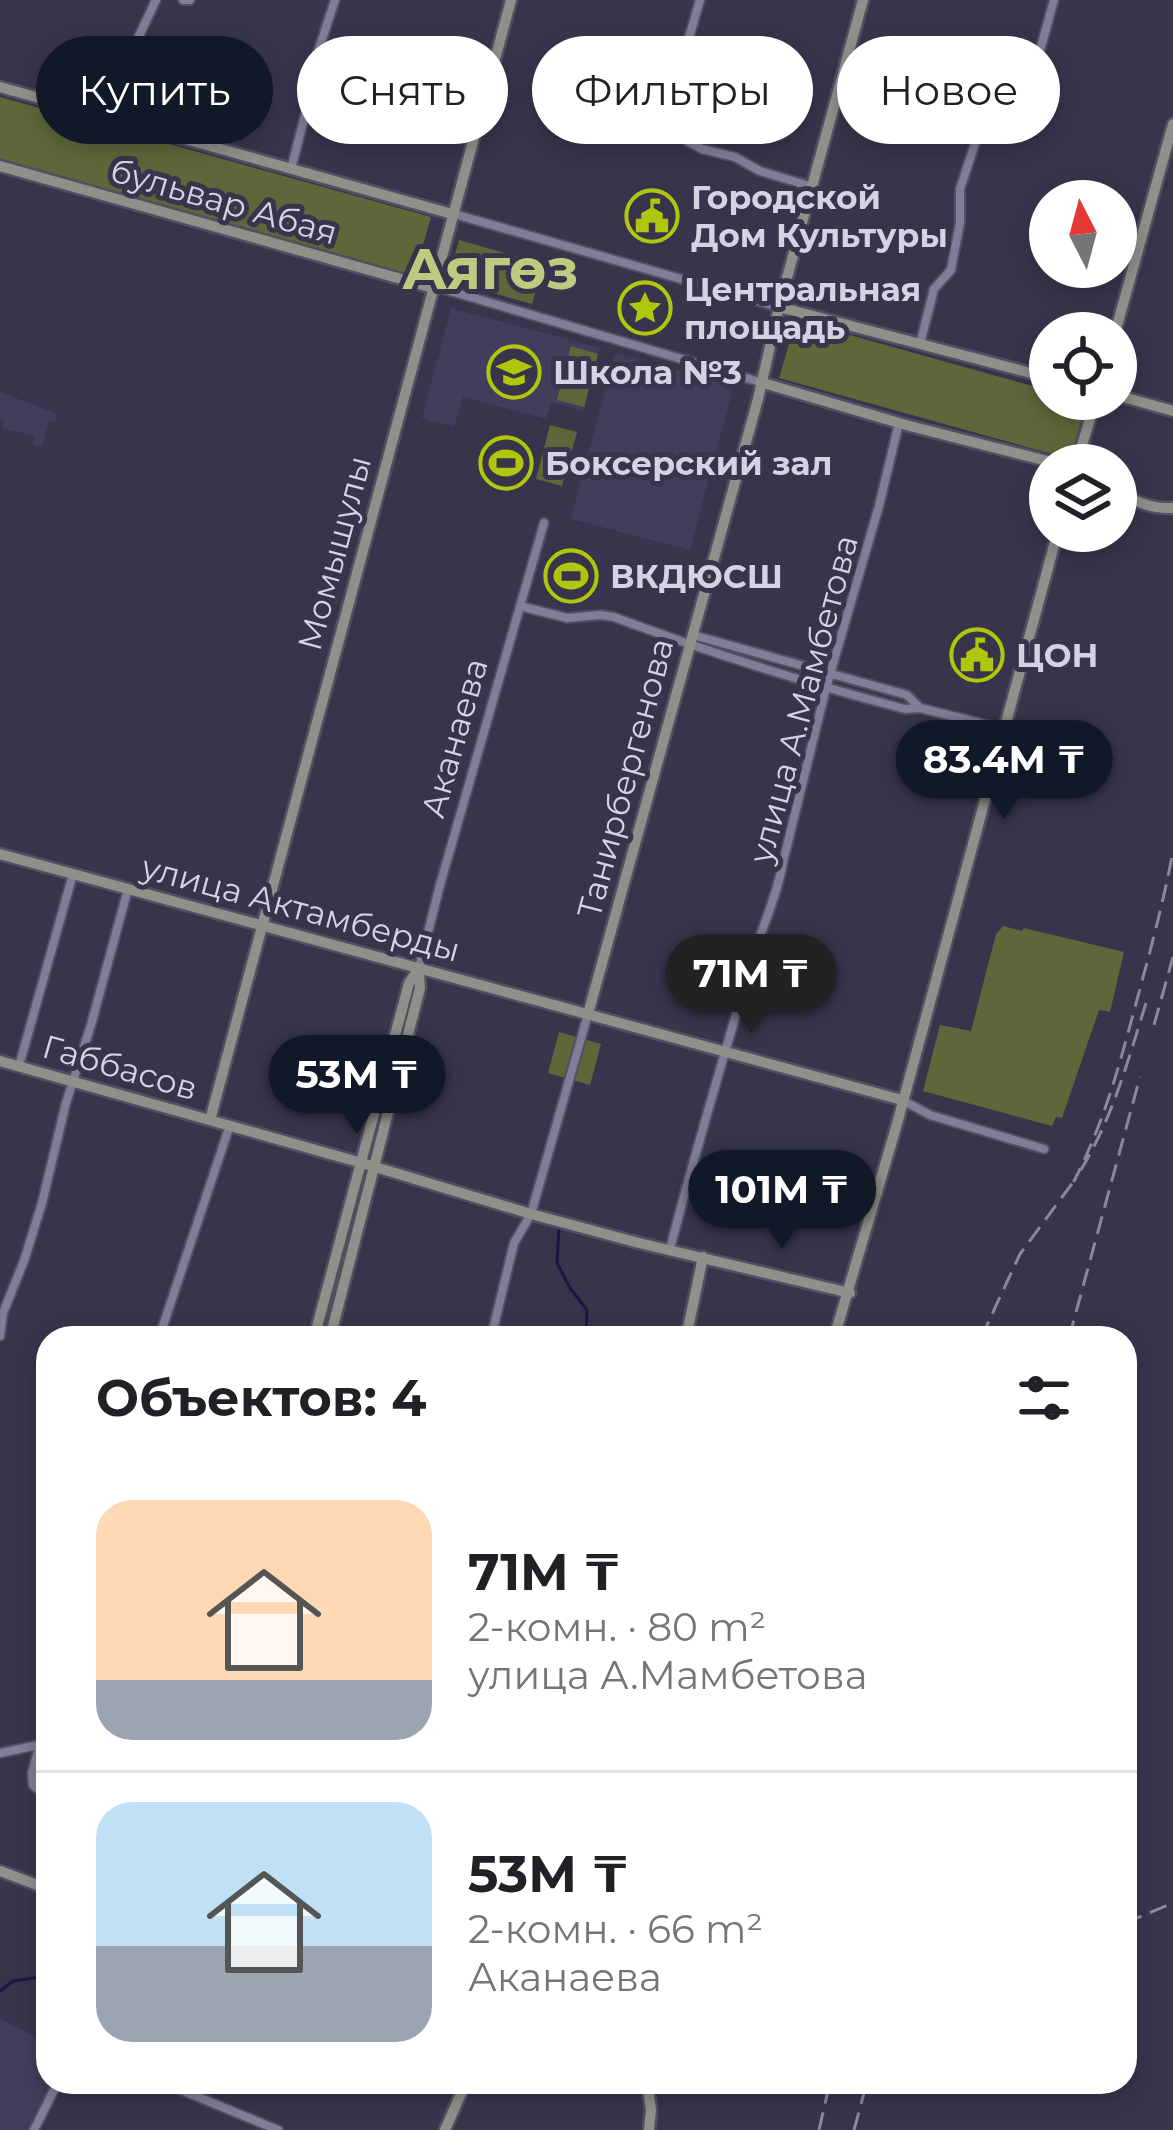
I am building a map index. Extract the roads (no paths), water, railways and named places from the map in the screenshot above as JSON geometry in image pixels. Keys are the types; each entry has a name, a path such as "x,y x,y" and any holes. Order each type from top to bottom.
{"street":[{"path":"139,36 159,0"},
{"path":"291,169 309,100 306,88 335,0"},
{"name":"Момышулы","path":"210,1120 511,0"},
{"path":"700,0 667,113 675,134 760,171 813,187"},
{"name":"Танирбергенова","path":"588,1014 863,0"},
{"path":"920,344 934,289 951,270 960,222 960,189 993,89 1027,98 1054,0"},
{"name":"бульвар Абая","path":"0,87 36,97"},
{"path":"1121,312 1173,124"},
{"name":"бульвар Абая","path":"200,144 452,214"},
{"name":"бульвар Абая","path":"0,166 433,287"},
{"path":"452,214 1029,373"},
{"path":"433,287 899,423 1029,456"},
{"path":"1137,401 1173,411"},
{"name":"улица А.Мамбетова","path":"670,1249 754,955 778,891 826,688 899,423"},
{"path":"1137,502 1173,508"},
{"name":"Аканаева","path":"318,1326 420,988 419,969 544,524"},
{"path":"838,1326 1052,552"},
{"path":"520,606 567,618 614,616 826,688 905,710 920,708 1004,729"},
{"path":"692,640 907,695 920,708"},
{"name":"улица Актамберды","path":"0,854 902,1100"},
{"path":"19,1066 73,874"},
{"path":"0,1336 3,1313 42,1203 128,888"},
{"path":"494,1326 514,1243 531,1214 588,1014"},
{"name":"Габбасов","path":"0,1061 531,1214 850,1293"},
{"path":"902,1100 930,1115 1044,1149"},
{"path":"163,1326 230,1126"},
{"name":"Аканаева","path":"333,1326 368,1165"},
{"path":"689,1326 703,1257"},
{"path":"0,1753 36,1747"},
{"path":"0,1871 36,1884"},
{"path":"34,2130 52,2094"},
{"path":"191,2094 278,2130"},
{"path":"445,2130 461,2094"},
{"path":"649,2094 650,2130"}],"waterway":[{"path":"559,1227 557,1263 587,1310 586,1326"},
{"path":"0,1991 13,1981 36,1978"}],"railway":[{"path":"1146,1003 1108,1117 1074,1181 1118,1067 1173,851"},
{"path":"1154,1025 1173,957"},
{"path":"1072,1326 1140,1077"},
{"path":"987,1326 1020,1254 1074,1181"},
{"path":"1137,1918 1173,1903"},
{"path":"819,2130 827,2094"},
{"path":"854,2130 864,2094"}],"place":[{"name":"Городской Дом Культуры","path":"652,216"},
{"name":"Центральная площадь","path":"645,308"},
{"name":"Школа №3","path":"514,372"},
{"name":"Боксерский зал","path":"506,463"},
{"name":"ВКДЮСШ","path":"571,576"},
{"name":"ЦОН","path":"977,655"}],"district":[{"name":"Аягөз","path":"490,268"}]}
